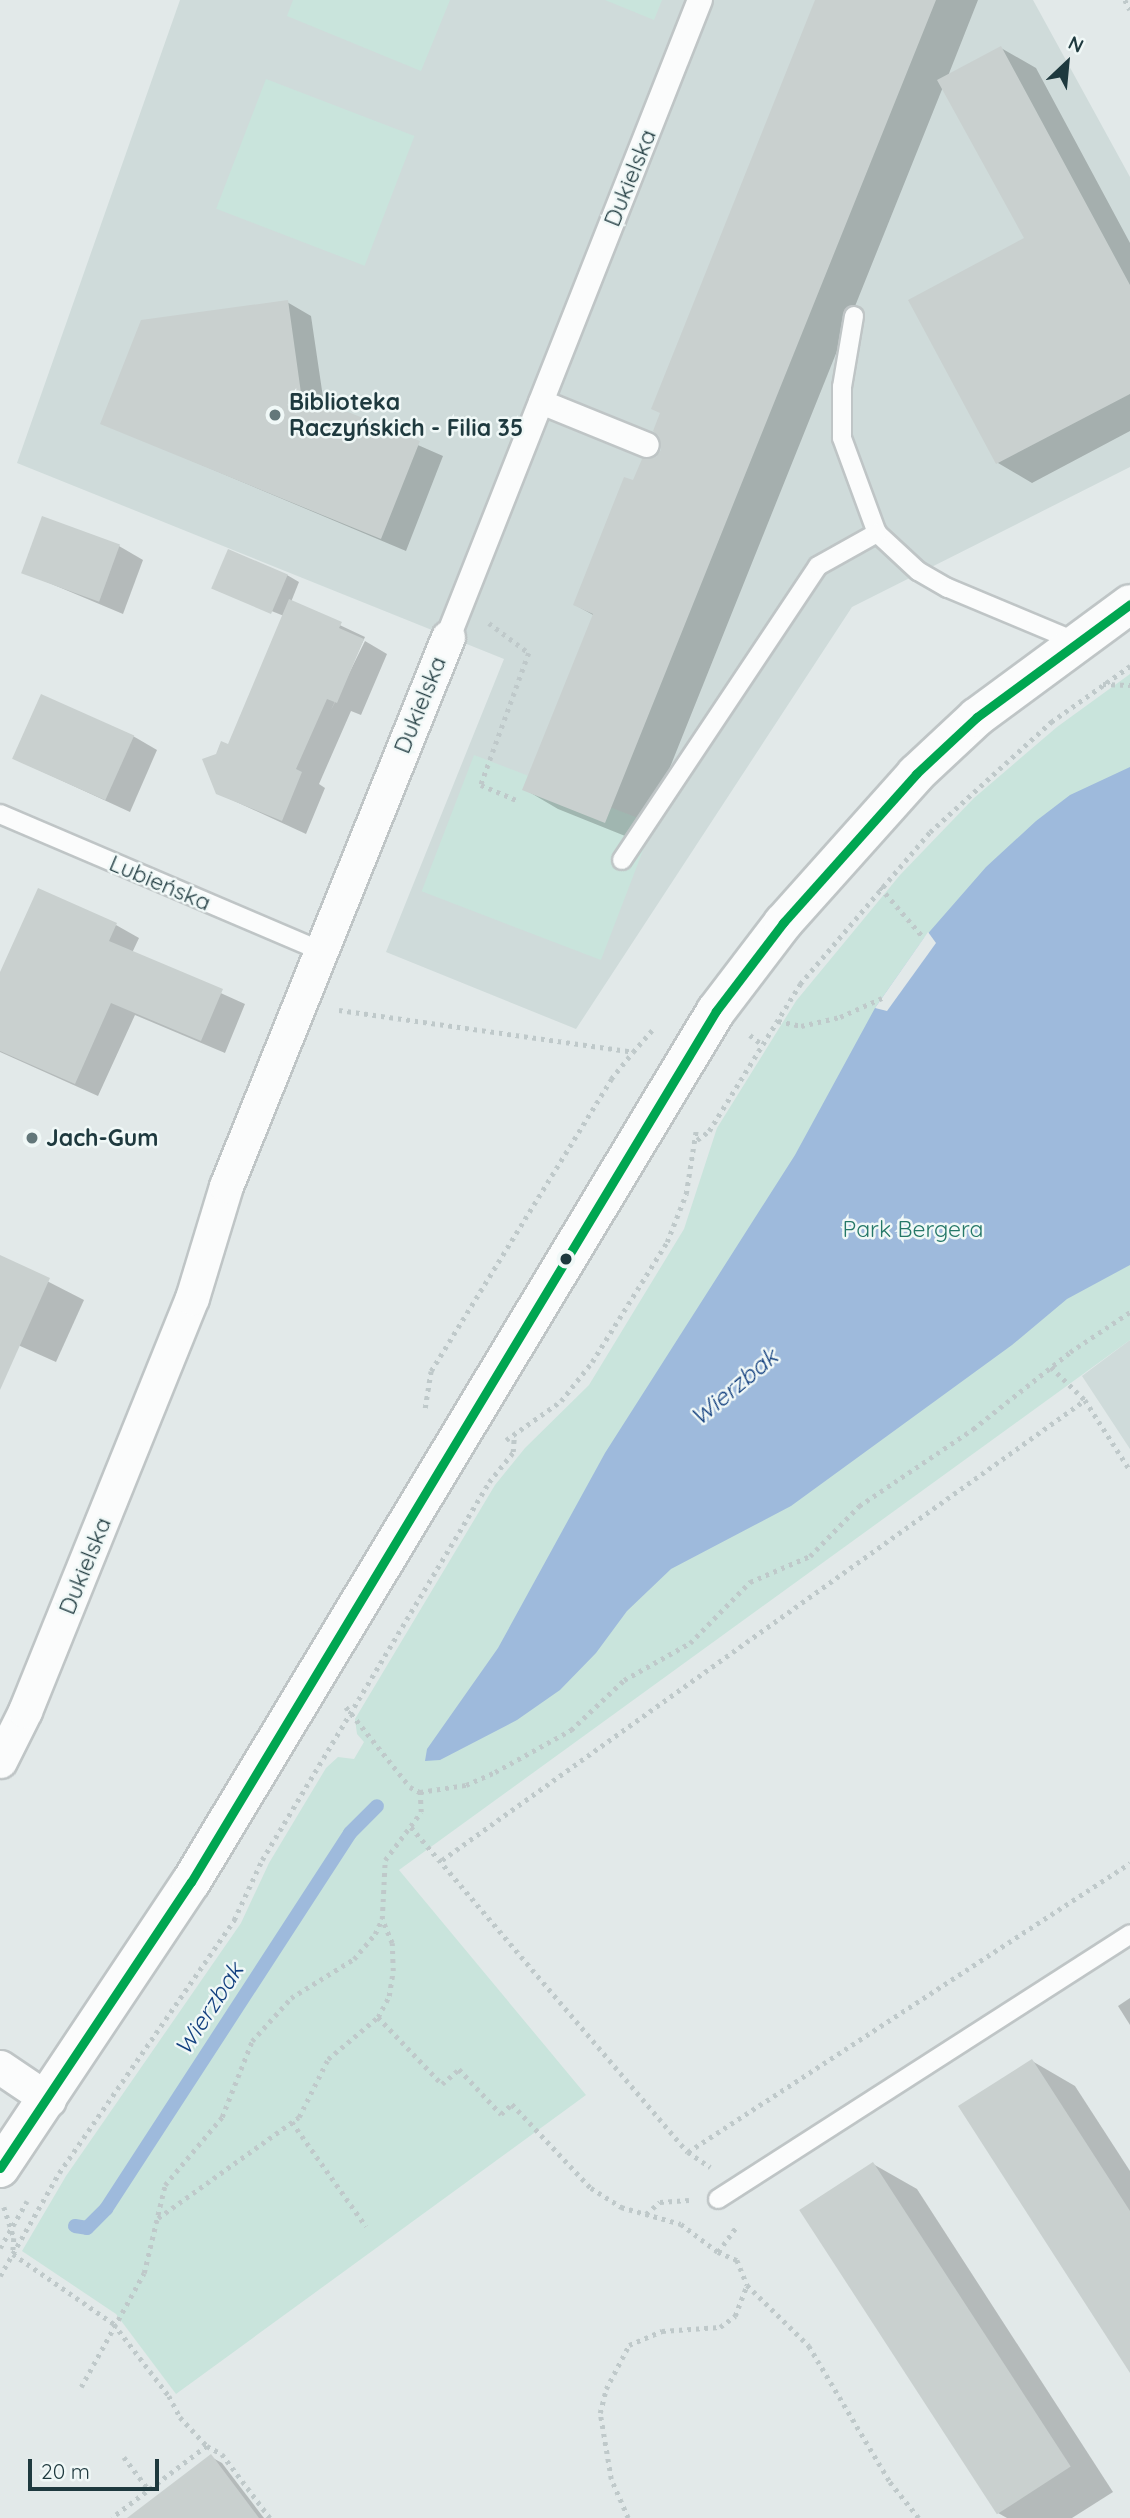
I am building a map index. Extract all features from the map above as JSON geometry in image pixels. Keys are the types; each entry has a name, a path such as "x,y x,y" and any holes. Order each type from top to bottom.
{"street":[{"name":"Dukielska","path":"0,1761 25,1711 192,1298 226,1186 448,637 700,0"},
{"path":"541,402 647,445"},
{"path":"1,2184 49,2099 191,1882 716,1011 783,923 916,774 977,717 1075,640 1130,604"},
{"path":"0,2067 49,2099"}],"lane":[{"path":"854,316 842,387 842,438 877,533 918,571 948,588 1075,640"},
{"path":"622,860 818,566 877,533"},
{"name":"Lubieńska","path":"0,814 321,951"},
{"path":"718,2199 1130,1934"}],"path":[{"path":"1125,0 1130,10"},
{"path":"461,604 529,653 481,785 516,800"},
{"path":"696,1140 709,1131 800,984 880,887 969,793 1051,722 1130,666"},
{"path":"1103,684 1130,685"},
{"path":"880,887 924,938"},
{"path":"302,997 352,1015 622,1049"},
{"path":"778,1021 802,1026 840,1017 882,998"},
{"path":"748,1043 757,1028"},
{"path":"758,1041 763,1045"},
{"path":"0,2276 59,2173 222,1940 262,1860 489,1482 513,1452 514,1439 561,1401 584,1372 667,1242 685,1194 696,1140 695,1125"},
{"path":"341,1703 352,1712 410,1787 420,1792 466,1785 571,1730 624,1680 690,1643 750,1582 810,1556 859,1506 973,1429 1051,1367 1130,1312"},
{"path":"1051,1367 1085,1400 1130,1470"},
{"path":"442,1860 1085,1400"},
{"path":"81,2387 144,2273 160,2229 159,2218 165,2185 222,2117 259,2031 291,1997 354,1959 368,1946 382,1919 385,1860 421,1812 420,1792"},
{"path":"411,1827 442,1860 688,2152 738,2185"},
{"path":"688,2152 1130,1863"},
{"path":"159,2218 292,2122 305,2109 328,2059 378,2017 389,1996 393,1971 392,1943 382,1919"},
{"path":"378,2017 442,2084 459,2069 500,2114 512,2104 592,2188 621,2207 681,2224 718,2252 737,2260 747,2285 803,2337 890,2482 919,2518"},
{"path":"292,2122 366,2226"},
{"path":"1,2184 13,2253 114,2324 169,2396 180,2417 207,2446 222,2454 270,2518"},
{"path":"645,2215 660,2202 718,2199"},
{"path":"0,2248 16,2220"},
{"path":"628,2518 611,2479 600,2413 606,2389 629,2345 662,2331 720,2327 735,2316 747,2285"},
{"path":"112,2518 207,2446"},
{"path":"124,2457 149,2490"}],"shaded area":[{"path":"180,0 1033,0 1130,177 1130,467 852,607 576,1029 386,952 504,659 17,463"},
{"path":"1130,1340 1130,1449 1082,1376"}],"green space":[{"path":"293,0 450,0 421,71 287,16"},
{"path":"605,0 662,0 654,20"},
{"path":"266,79 414,136 365,266 216,209"},
{"name":"Park Bergera","path":"1130,674 1130,1340 399,1870 586,2095 176,2394 116,2314 22,2251 66,2176 241,1923 269,1863 326,1768 338,1757 354,1759 364,1742 357,1734 355,1719 495,1485 525,1448 589,1385 684,1229 717,1128 796,1001 900,875 974,798 1057,727"},
{"path":"474,755 653,824 601,960 422,891"}],"water":[{"path":"1130,767 1130,1265 1067,1299 1012,1345 791,1506 671,1569 627,1611 596,1653 560,1690 517,1720 440,1760 425,1761 427,1749 498,1648 605,1453 795,1155 875,1008 924,938 986,867 1036,821 1070,795"}],"pier":[{"path":"928,932 936,943 887,1011 875,1008"}],"building":[{"path":"815,0 936,0 605,823 522,790 593,614 573,605 624,477 633,480 642,459 656,457 661,450 659,436 653,431 660,413 651,409"},
{"path":"1001,46 1130,285 1130,394 996,464 908,300 1024,238 937,80"},
{"path":"288,300 301,393 420,441 381,539 100,424 141,320"},
{"path":"42,516 120,544 99,602 21,573"},
{"path":"228,549 288,574 271,614 211,589"},
{"path":"289,599 342,622 339,628 364,639 337,703 327,699 296,769 302,772 282,821 216,794 202,759 216,754 221,741 228,744"},
{"path":"41,694 134,735 105,800 12,759"},
{"path":"38,888 117,923 109,941 223,989 201,1041 111,1003 75,1084 0,1051 0,972"},
{"path":"0,1255 50,1278 0,1390"},
{"path":"1032,2059 1130,2211 1130,2373 958,2106"},
{"path":"873,2162 1071,2466 997,2514 799,2210"},
{"path":"211,2454 259,2518 127,2518"}],"waterway":[{"name":"Wierzbak","path":"75,2226 87,2228 106,2209 350,1833 377,1806"}],"transit line":[{"path":"0,2168 191,1882 716,1011 783,923 916,774 977,717 1130,604"}],"place":[{"name":"Biblioteka Raczyńskich - Filia 35","path":"275,415"},
{"name":"Jach-Gum","path":"32,1138"}]}
